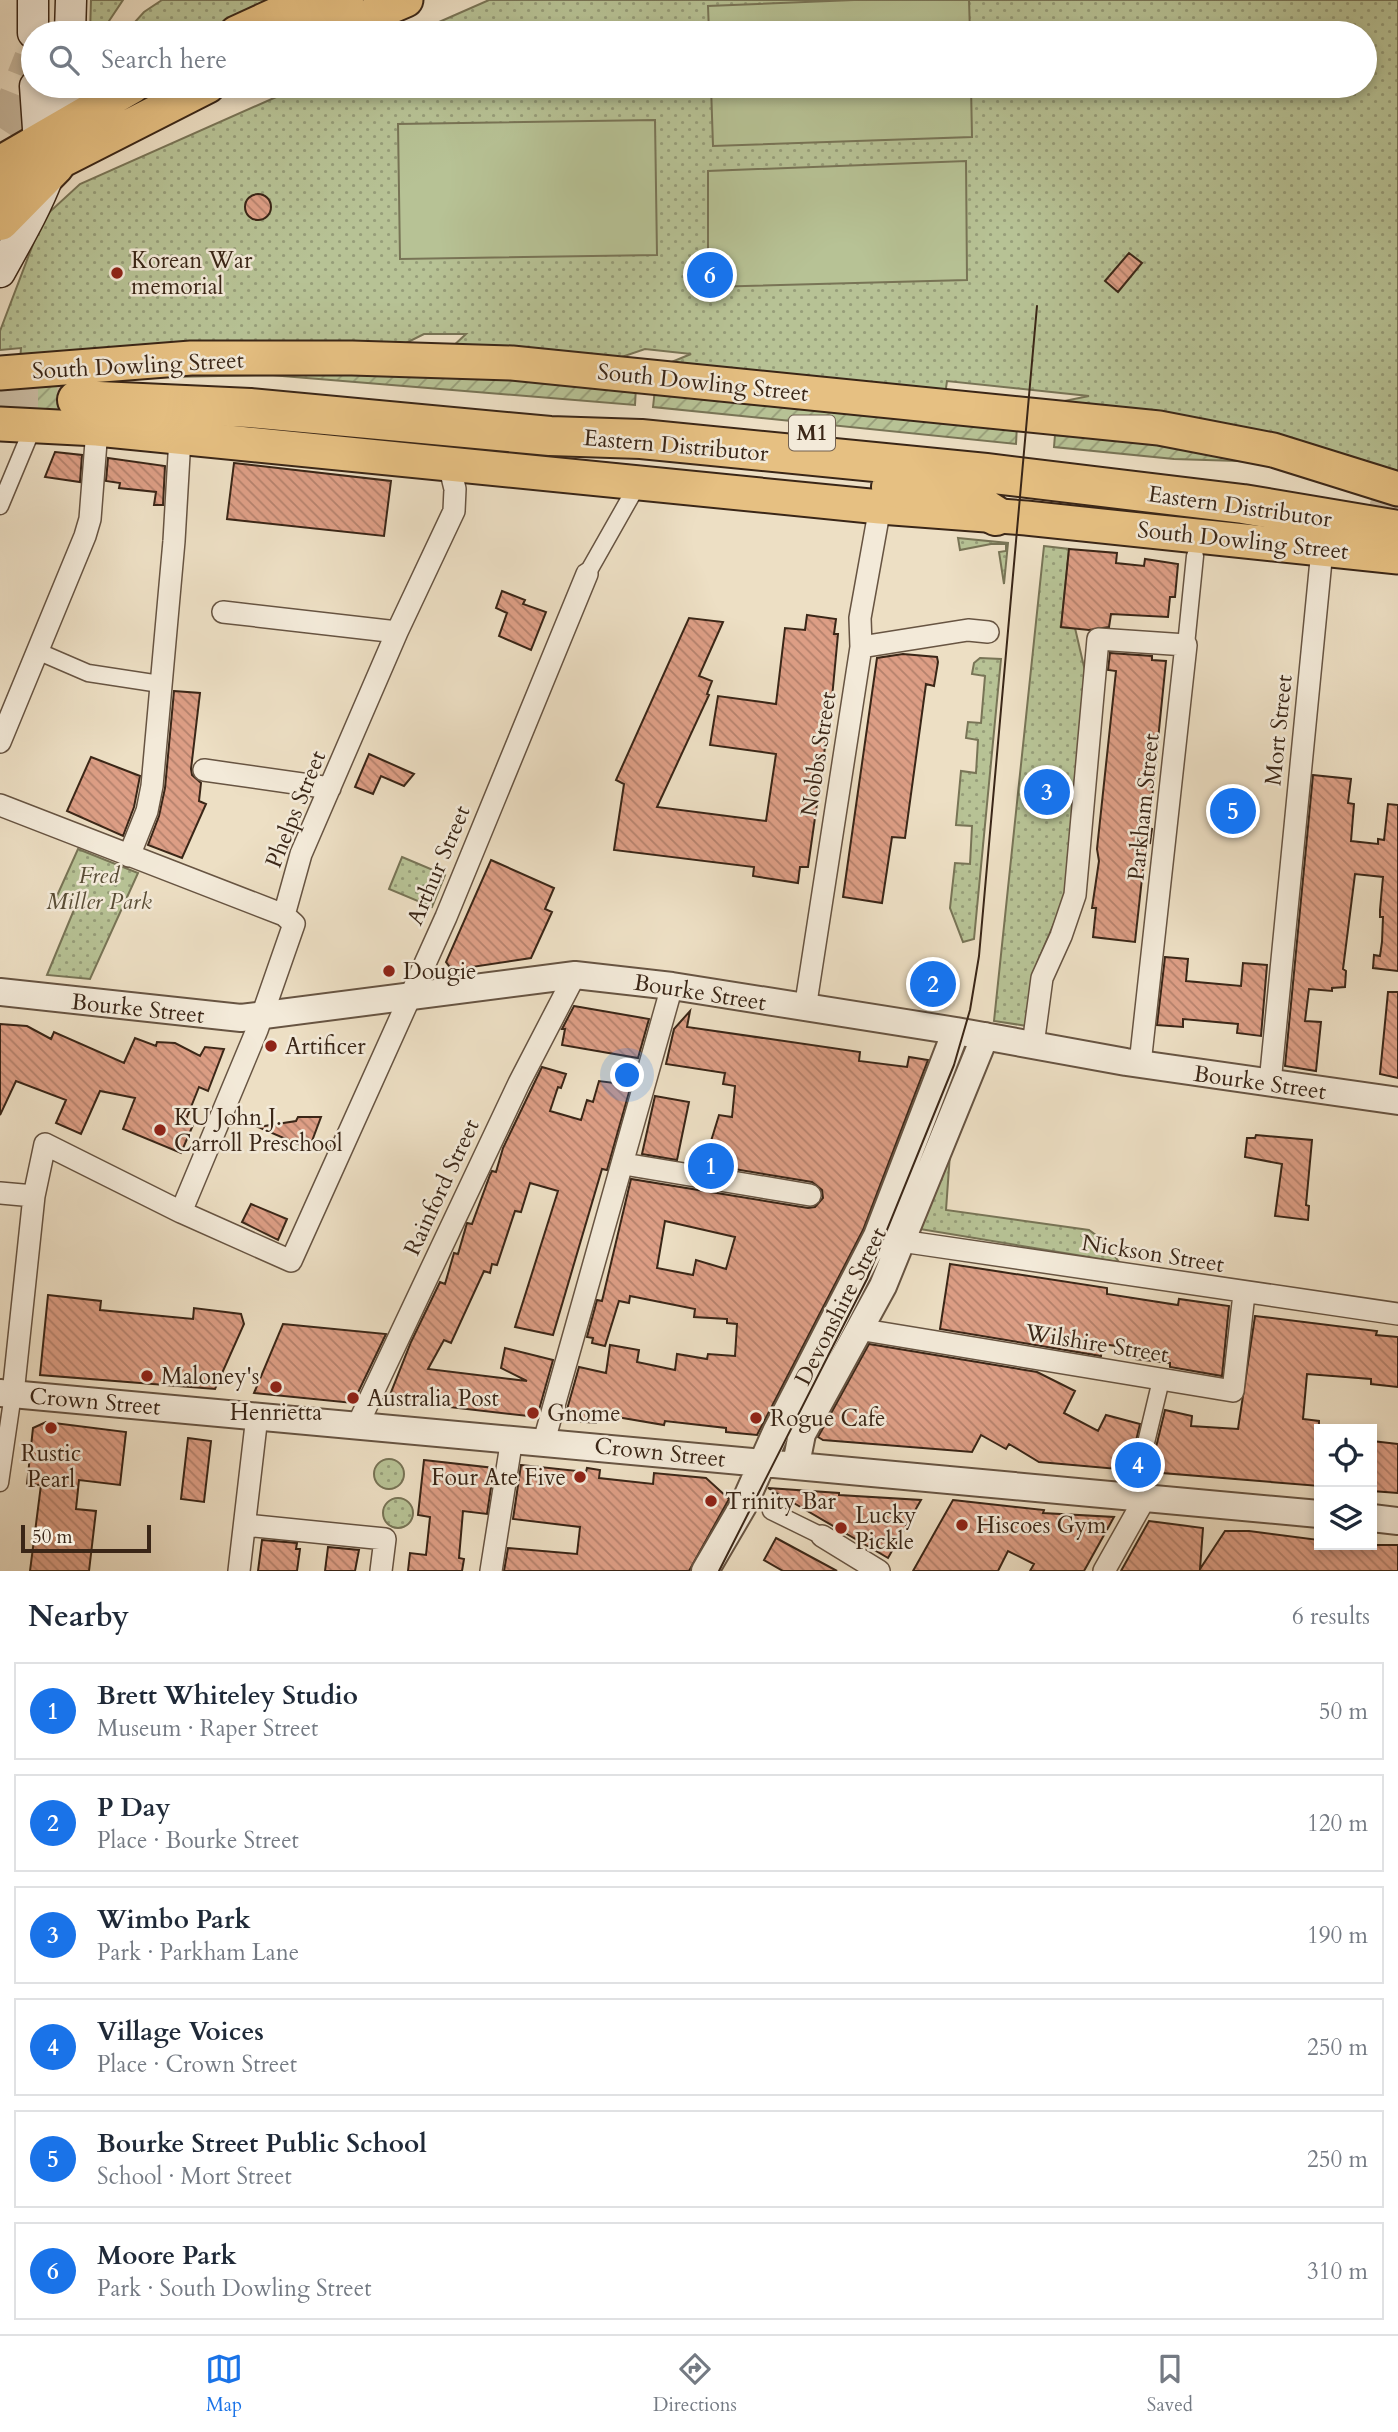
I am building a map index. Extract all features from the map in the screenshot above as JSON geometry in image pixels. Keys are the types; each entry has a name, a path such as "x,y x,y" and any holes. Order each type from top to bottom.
{"highway":[{"path":"0,221 53,145"},
{"name":"Eastern Distributor","path":"250,390 677,418 1384,496"},
{"name":"Eastern Distributor","path":"88,415 250,408 550,436 641,439 986,472 1243,504 1398,530"},
{"name":"M1","path":"550,436 635,457 883,485 971,500 996,516"}],"main road":[{"path":"33,0 33,21"},
{"path":"70,21 71,0"},
{"path":"284,21 324,11 407,0"},
{"path":"39,98 53,145"},
{"path":"0,272 53,145 64,98"},
{"path":"0,192 53,145 117,98"},
{"path":"0,163 176,98"},
{"name":"South Dowling Street","path":"4,371 191,358 352,358 512,363 1159,428 1273,450 1384,496"},
{"name":"South Dowling Street","path":"0,424 33,427 88,415 180,438 1398,557"}],"street":[{"path":"0,742 90,519 88,415"},
{"path":"0,506 33,427"},
{"path":"129,856 150,799 174,541 180,438"},
{"name":"Phelps Street","path":"181,1212 262,1016 294,924 284,915 300,855 397,632 438,550 454,511 455,489 449,464"},
{"name":"Arthur Street","path":"181,1212 291,1261 363,1107 446,917 587,574 634,491"},
{"name":"Nobbs Street","path":"806,1009 861,647 860,618 880,507"},
{"name":"Mort Street","path":"1270,1083 1322,550"},
{"name":"Parkham Street","path":"1140,1064 1195,556"},
{"path":"223,612 397,632"},
{"path":"861,647 968,630 988,632"},
{"path":"1033,1045 1042,978 1061,936 1075,895 1098,639 1186,645"},
{"path":"37,651 89,673 160,684"},
{"path":"204,770 330,788"},
{"path":"0,805 284,915"},
{"name":"Bourke Street","path":"0,992 221,1017 262,1016 575,975 671,986 956,1031 1140,1064 1398,1101"},
{"name":"Rainford Street","path":"358,1424 519,1083 575,975"},
{"path":"544,1441 624,1164 671,986"},
{"name":"Devonshire Street","path":"705,1571 743,1506 877,1236 956,1031"},
{"name":"Devonshire Street","path":"796,1464 802,1434 883,1286 985,1037"},
{"path":"0,1483 7,1394 25,1285 34,1195 45,1144 181,1212"},
{"path":"624,1164 810,1195"},
{"path":"0,1193 34,1195"},
{"name":"Nickson Street","path":"901,1241 1244,1294 1398,1314"},
{"name":"Wilshire Street","path":"858,1329 1233,1391 1244,1294"},
{"path":"1104,1571 1139,1498 1161,1380"},
{"name":"Crown Street","path":"7,1394 512,1438 1314,1514"},
{"path":"239,1571 257,1416"},
{"path":"491,1571 512,1438"},
{"path":"771,1511 822,1536 879,1571"},
{"path":"1377,1519 1398,1521"},
{"path":"244,1525 385,1539 381,1571"}],"green space":[{"path":"91,0 123,0 109,21 90,21"},
{"path":"162,0 281,0 237,21 136,21"},
{"path":"489,0 1398,0 1398,479 1064,405 1064,401 1089,396 947,381 945,395 662,366 691,354 645,349 607,362 449,350 466,334 424,334 394,349 20,361 21,348 0,350 0,331 43,218 80,184 274,98 1377,98 1377,21 441,21"},
{"path":"854,0 969,0 970,21 709,21 708,6"},
{"path":"711,98 971,98 972,137 713,146"},
{"path":"655,120 657,255 400,259 398,124"},
{"path":"966,161 967,280 708,287 708,171"},
{"path":"293,364 636,387 635,405 270,375 71,379 70,410 629,465 628,473 0,412 0,381"},
{"path":"655,389 1017,425 1016,444 653,407"},
{"path":"1055,435 1124,436 1270,462 1174,459 1054,447"},
{"path":"958,538 1008,543 1004,584 999,552 1006,551 1006,544 960,550"},
{"path":"1044,546 1069,549 1061,627 1075,628 1088,684 1064,900 1037,963 1027,1026 994,1021"},
{"path":"980,658 1001,659 974,939 963,942 950,908 955,863 970,864 972,826 956,825 961,771 976,773 978,740 966,738 968,722 981,723 985,676 972,674 974,663"},
{"name":"Fred Miller Park","path":"78,849 138,873 90,979 47,975 76,905 56,898"},
{"path":"402,857 445,875 432,907 389,889"},
{"path":"950,1154 946,1210 1089,1230 1104,1241 1119,1262 920,1229"},
{"path":"389,1459 400,1463 404,1474 400,1485 389,1489 378,1485 374,1474 378,1463"},
{"path":"398,1498 409,1502 413,1513 409,1524 398,1528 387,1524 383,1513 387,1502"}],"building":[{"path":"258,194 267,198 271,207 267,216 258,220 249,216 245,207 249,198"},
{"path":"1129,253 1142,263 1118,292 1105,281"},
{"path":"55,452 82,455 80,482 45,477"},
{"path":"108,458 165,466 163,505 154,505 156,492 119,488 120,483 106,481"},
{"path":"234,463 391,481 384,536 227,519"},
{"path":"1069,549 1117,553 1116,563 1144,566 1145,559 1178,564 1175,597 1170,597 1168,617 1111,614 1109,627 1089,630 1061,627"},
{"path":"502,591 525,600 523,604 546,612 531,650 499,636 507,613 496,608"},
{"path":"807,615 836,619 834,634 838,634 832,698 808,867 800,867 798,883 753,876 754,867 614,850 624,784 616,780 689,618 723,622 699,676 712,681 707,694 709,695 657,807 766,821 776,754 710,745 718,696 776,704 785,628 805,630"},
{"path":"1110,653 1152,656 1152,660 1166,661 1149,828 1152,829 1150,843 1146,842 1135,942 1093,937 1096,908 1092,908 1099,861 1097,849 1116,671 1108,670"},
{"path":"903,654 937,657 938,662 934,686 926,684 905,838 892,837 882,903 843,897 877,658"},
{"path":"174,691 200,693 191,769 192,775 201,783 199,801 206,804 182,858 148,845 159,816 165,788"},
{"path":"369,754 414,774 404,786 381,776 373,794 355,787"},
{"path":"91,757 140,776 134,807 123,836 67,811"},
{"path":"1313,775 1351,779 1348,803 1354,804 1351,841 1378,844 1378,839 1384,840 1388,804 1398,805 1398,971 1373,968 1374,955 1380,956 1382,942 1383,917 1380,917 1380,910 1383,877 1355,874 1343,969 1346,971 1345,987 1332,988 1332,991 1309,989 1305,1021 1321,1022 1316,1071 1285,1066"},
{"path":"491,860 554,888 545,909 552,912 531,958 452,970 446,962"},
{"path":"1165,957 1188,959 1186,981 1241,986 1243,963 1267,965 1261,1036 1237,1033 1238,1024 1183,1019 1183,1027 1157,1025"},
{"path":"1388,992 1398,992 1398,1078 1380,1074"},
{"path":"574,1006 649,1019 638,1058 562,1045 565,1029 562,1029"},
{"path":"690,1011 687,1027 860,1052 859,1061 907,1067 909,1057 928,1060 863,1230 757,1435 726,1432 726,1428 665,1421 664,1425 611,1416 598,1415 596,1423 564,1420 579,1367 606,1373 610,1345 639,1350 637,1362 675,1370 677,1354 707,1359 708,1354 735,1356 737,1324 727,1323 727,1319 694,1317 695,1309 630,1296 629,1303 619,1301 605,1346 592,1343 593,1338 587,1337 597,1300 602,1301 631,1179 808,1208 815,1207 823,1198 822,1190 812,1182 704,1164 719,1115 732,1117 735,1086 723,1084 725,1073 666,1064 674,1029","holes":["665,1221 735,1237 726,1269 696,1260 693,1275 657,1268"]},
{"path":"0,1024 27,1026 51,1039 54,1032 124,1063 135,1038 156,1046 157,1042 175,1043 200,1056 205,1047 224,1049 208,1091 199,1087 185,1122 193,1125 181,1153 123,1129 135,1098 100,1091 81,1134 56,1123 66,1100 16,1081 0,1115"},
{"path":"542,1067 566,1074 561,1088 558,1087 550,1111 581,1120 587,1100 593,1102 599,1081 622,1084 635,1071 607,1170 602,1169 553,1335 515,1327 558,1191 530,1183 521,1212 515,1211 497,1265 492,1264 490,1273 484,1271 451,1343 444,1340 428,1369 527,1381 501,1368 505,1348 553,1360 537,1417 388,1400 411,1342 440,1282 445,1284 467,1223 472,1224 490,1175 492,1171 496,1172 503,1148"},
{"path":"655,1096 689,1102 677,1160 642,1154"},
{"path":"298,1117 321,1117 309,1149 258,1127 296,1121"},
{"path":"1256,1135 1312,1140 1306,1205 1309,1206 1308,1220 1275,1216 1282,1164 1245,1157 1247,1138 1255,1138"},
{"path":"251,1204 287,1219 278,1240 242,1222"},
{"path":"950,1264 1107,1288 1107,1294 1178,1305 1179,1299 1229,1306 1222,1376 1170,1367 1170,1363 1136,1359 1137,1349 1102,1344 1101,1356 940,1329"},
{"path":"48,1295 101,1301 100,1310 193,1319 194,1308 241,1314 244,1324 215,1389 40,1375"},
{"path":"1255,1316 1377,1331 1376,1335 1398,1337 1398,1387 1371,1384 1371,1379 1307,1374 1303,1419 1319,1421 1319,1424 1314,1424 1314,1486 1150,1472 1165,1410 1192,1416 1191,1426 1238,1429"},
{"path":"283,1324 386,1334 353,1403 254,1393"},
{"path":"869,1344 1037,1372 1075,1391 1064,1413 1098,1431 1106,1415 1140,1424 1129,1470 1039,1462 1009,1444 1006,1449 981,1435 972,1452 823,1440 818,1437"},
{"path":"46,1422 126,1432 120,1485 79,1480 76,1509 96,1511 89,1571 30,1571 41,1485 27,1484 33,1428"},
{"path":"188,1438 211,1441 204,1502 181,1499"},
{"path":"1377,1442 1398,1444 1398,1493 1377,1491"},
{"path":"424,1460 494,1468 487,1514 463,1511 459,1558 464,1559 462,1571 408,1571 410,1553 426,1555 430,1517 418,1515"},
{"path":"521,1465 586,1472 587,1468 600,1470 599,1478 653,1484 654,1473 706,1478 729,1499 689,1571 504,1571 508,1548 577,1554 580,1527 513,1519"},
{"path":"768,1488 839,1495 921,1500 888,1558"},
{"path":"953,1500 1044,1510 1043,1513 1114,1517 1084,1571 1030,1571 1034,1564 1008,1551 998,1571 913,1571"},
{"path":"1149,1521 1203,1528 1200,1569 1225,1531 1249,1531 1314,1539 1314,1550 1377,1550 1377,1545 1398,1545 1398,1571 1121,1571"},
{"path":"776,1538 837,1571 783,1571 764,1560"},
{"path":"262,1540 297,1543 296,1549 300,1549 297,1571 258,1571"},
{"path":"328,1547 359,1550 355,1571 325,1571"}],"tunnel":[{"path":"300,21 316,13"},
{"path":"0,128 14,107 21,89"},
{"path":"0,391 113,391"},
{"path":"1370,503 1398,511"}],"tram line":[{"path":"719,1571 867,1279 954,1065 970,1010 979,956 1037,306"}],"place":[{"name":"Korean War memorial","path":"117,273"},
{"name":"Moore Park","path":"710,275"},
{"name":"Wimbo Park","path":"1047,792"},
{"name":"Bourke Street Public School","path":"1233,811"},
{"name":"Dougie","path":"389,971"},
{"name":"P Day","path":"933,984"},
{"name":"Artificer","path":"271,1046"},
{"name":"KU John J. Carroll Preschool","path":"160,1130"},
{"name":"Brett Whiteley Studio","path":"711,1166"},
{"name":"Maloney's","path":"147,1376"},
{"name":"Henrietta","path":"276,1387"},
{"name":"Australia Post","path":"353,1398"},
{"name":"Gnome","path":"533,1413"},
{"name":"Rogue Cafe","path":"756,1418"},
{"name":"Rustic Pearl","path":"51,1428"},
{"name":"Village Voices","path":"1138,1465"},
{"name":"Four Ate Five","path":"580,1477"},
{"name":"Trinity Bar","path":"711,1501"},
{"name":"Hiscoes Gym","path":"962,1525"},
{"name":"Lucky Pickle","path":"841,1528"}]}
